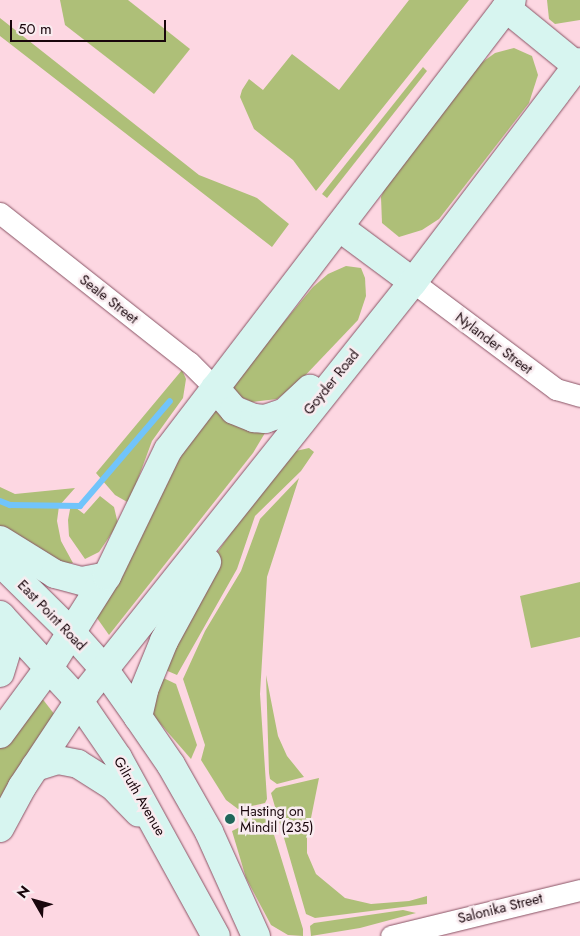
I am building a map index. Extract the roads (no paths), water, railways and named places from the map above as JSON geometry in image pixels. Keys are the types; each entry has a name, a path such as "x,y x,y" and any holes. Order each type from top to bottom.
{"street":[{"path":"0,734 50,666 107,576 168,450 509,4 578,64"},
{"name":"Goyder Road","path":"0,828 35,767 79,701 269,458 413,282 578,64"},
{"name":"Seale Street","path":"0,213 189,362 215,388"},
{"path":"339,227 413,282"},
{"name":"Nylander Street","path":"413,282 556,389 580,396"},
{"path":"215,388 226,403 243,415 265,419 285,412 391,309"},
{"path":"138,718 144,690 174,620 204,566 243,509 269,458"},
{"path":"0,540 55,574 82,581 107,576"},
{"name":"East Point Road","path":"0,562 72,633 104,669"},
{"path":"1,616 50,666"},
{"path":"0,673 8,646 1,616"},
{"name":"Gilruth Avenue","path":"50,666 79,701 137,787 216,936"},
{"path":"104,669 190,798 243,902 256,936"},
{"path":"35,767 49,761 67,760 92,770 108,782 132,803 192,888"},
{"name":"Salonika Street","path":"391,936 580,890"},
{"path":"243,902 266,936"}],"waterway":[{"path":"0,501 10,505 80,506 170,401"}],"place":[{"name":"Hasting on Mindil (235)","path":"230,819"}]}
